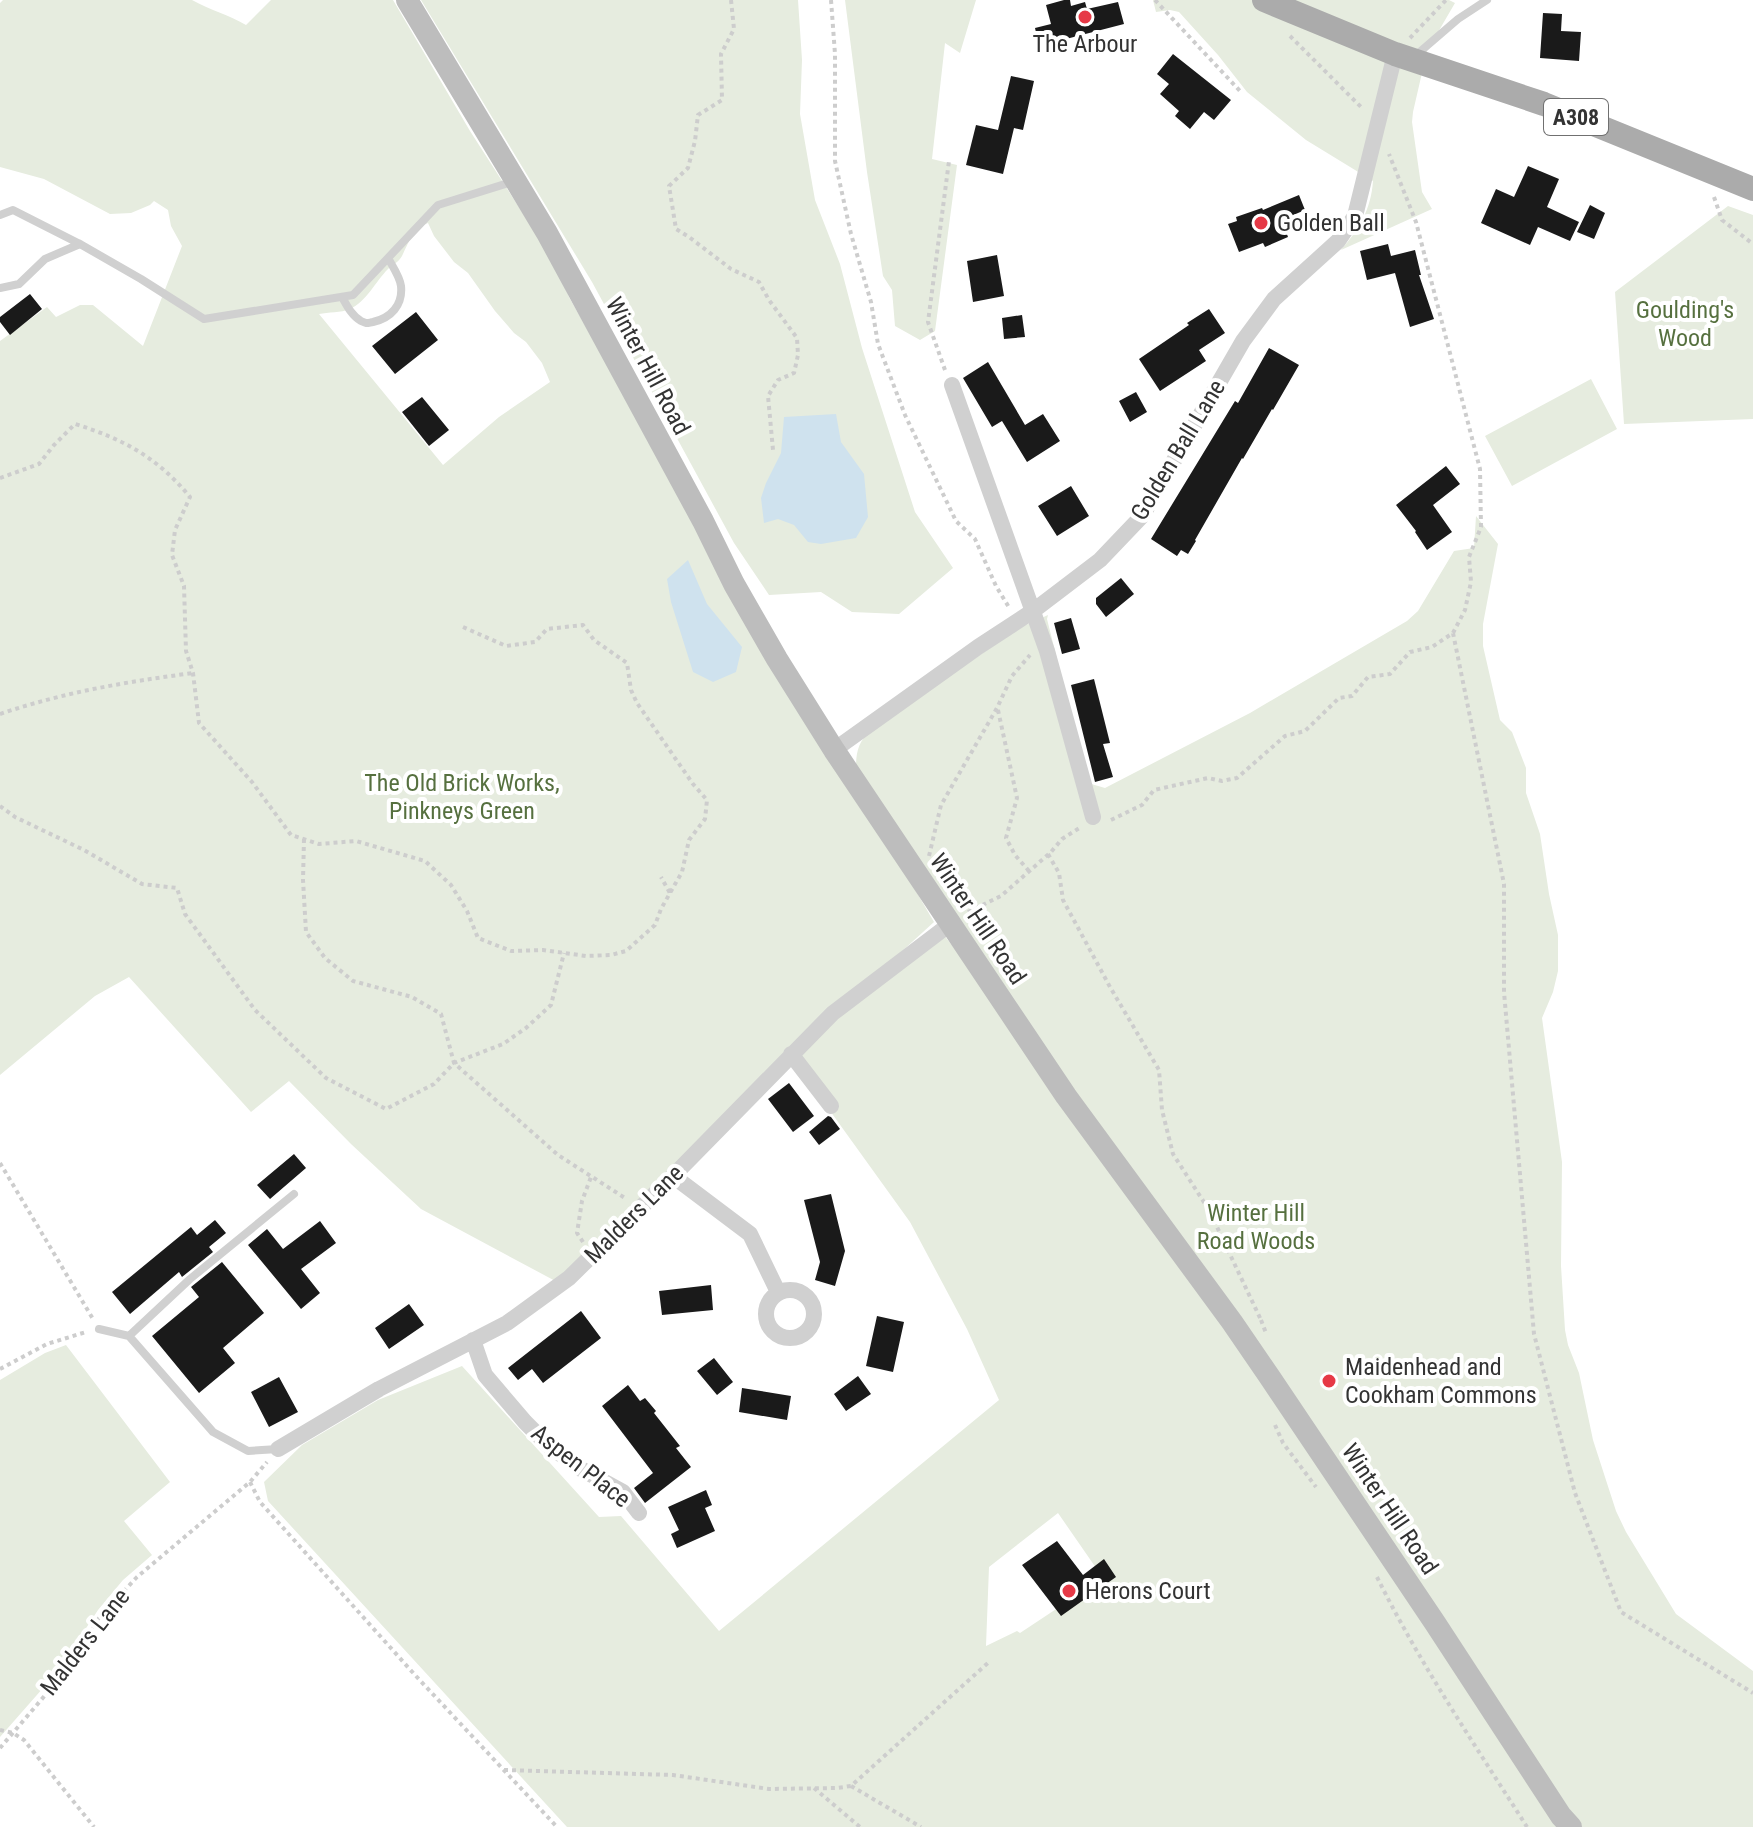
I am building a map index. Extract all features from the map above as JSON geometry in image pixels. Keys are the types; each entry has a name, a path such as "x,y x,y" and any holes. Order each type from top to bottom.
{"main road":[{"name":"A308","path":"1264,0 1403,57 1544,104 1753,189"}],"street":[{"name":"Winter Hill Road","path":"407,0 547,233 734,584 834,750 1066,1096 1240,1335 1571,1827"},
{"name":"Golden Ball Lane","path":"834,750 1033,611 1100,560 1142,516 1243,341 1274,299 1338,241 1355,216 1377,123 1403,57"},
{"path":"952,385 1047,651 1093,817"},
{"name":"Malders Lane","path":"278,1449 379,1389 517,1315 569,1278 833,1013 949,923"},
{"path":"791,1054 831,1106"},
{"path":"673,1176 750,1234 778,1292"},
{"name":"Aspen Place","path":"473,1340 485,1375 525,1422 548,1445 581,1469 623,1492 639,1513"}],"lane":[{"path":"1403,57 1487,0"},
{"path":"0,215 13,210 80,244 204,319 353,295 438,205 516,181"},
{"path":"0,288 19,284 45,259 80,244"},
{"path":"342,297 349,310 367,323 384,319 395,310 401,297 401,283 388,258"},
{"path":"129,1336 190,1279 294,1194"},
{"path":"99,1329 129,1336 213,1432 248,1451 278,1449"}],"path":[{"path":"731,0 734,29 721,54 722,100 698,115 688,168 669,186 676,229 731,269 759,282 797,338 798,355 794,373 778,380 768,396 773,450"},
{"path":"831,0 835,54 835,161 851,234 871,302 878,344 905,415 956,521 975,539 996,586 1017,621"},
{"path":"1155,0 1240,91"},
{"path":"1403,57 1446,0"},
{"path":"949,923 1001,896 1062,839 1093,817 1099,815 1108,822 1142,805 1154,790 1208,778 1222,781 1237,778 1285,736 1305,731 1339,698 1352,696 1368,677 1390,674 1410,652 1432,647 1453,633 1465,610 1471,582 1469,557 1481,527 1480,469 1416,222 1377,123 1286,32"},
{"path":"949,161 928,322 952,385"},
{"path":"1703,169 1722,220 1753,244"},
{"path":"0,478 39,464 75,424 121,441 157,462 178,482 190,497 175,530 172,555 184,586 186,651 193,673 199,723 252,782 291,835 319,844 356,841 425,861 451,885 467,911 478,938 511,951 543,950 586,956 626,951 655,925 682,872 689,840 705,819 707,800 637,703 631,690 627,663 594,640 583,625 547,629 535,642 506,646 463,627"},
{"path":"1453,633 1504,884 1504,992 1534,1334 1575,1493 1621,1612 1753,1693"},
{"path":"915,872 929,860 941,805 1012,676 1032,653 1047,651"},
{"path":"0,714 89,689 193,673"},
{"path":"997,708 1017,798 1006,838 1029,871"},
{"path":"0,806 15,817 84,850 142,884 177,888 185,914 255,1010 326,1078 386,1109 434,1084 454,1063 503,1044 526,1028 551,1005 564,953"},
{"path":"304,839 306,932 325,958 353,981 412,997 441,1014 454,1063 558,1155 640,1209"},
{"path":"1048,854 1059,873 1063,900 1159,1070 1162,1110 1173,1154 1209,1210 1261,1320 1240,1335"},
{"path":"661,877 670,893"},
{"path":"0,1163 99,1329 47,1344 0,1369"},
{"path":"591,1177 582,1201 577,1233 592,1255"},
{"name":"Malders Lane","path":"0,1748 65,1672 99,1618 137,1577 250,1482 260,1502 504,1770"},
{"path":"851,1786 989,1662"},
{"path":"0,1730 24,1740 94,1827"},
{"path":"504,1770 673,1775 769,1789 851,1786 921,1827"},
{"path":"504,1770 557,1827"},
{"path":"814,1788 860,1827"}],"green space":[{"name":"The Old Brick Works, Pinkneys Green","path":"3,0 192,0 246,25 271,0 393,0 470,131 547,251 606,362 934,922 788,1055 559,1283 421,1209 289,1081 251,1112 129,977 95,996 0,1075 0,341 47,307 56,317 80,305 93,305 143,346 182,246 171,226 168,210 154,201 131,213 110,214 44,179 0,167 0,3","holes":["428,223 454,262 468,273 514,333 526,342 542,363 550,382 499,417 443,465 319,314 356,306 401,258 418,229"]},
{"path":"421,0 798,0 802,60 800,114 815,200 840,264 862,348 915,512 953,568 899,614 852,612 821,592 769,595 734,543 592,282"},
{"path":"845,0 976,0 960,53 945,43 932,159 957,165 935,331 920,340 895,326 892,290 883,276"},
{"path":"1153,0 1449,0 1455,3 1427,51 1413,112 1422,192 1432,209 1341,250 1363,218 1373,181 1306,140 1247,92 1179,12 1156,12"},
{"name":"Goulding's Wood","path":"1728,206 1753,215 1753,419 1624,424 1615,292"},
{"path":"1591,379 1617,429 1512,486 1485,436"},
{"name":"Winter Hill Road Woods","path":"1476,516 1498,544 1483,624 1483,646 1500,720 1512,732 1526,768 1526,793 1540,834 1558,935 1558,971 1542,1018 1562,1162 1561,1266 1568,1345 1579,1373 1593,1440 1626,1532 1676,1614 1753,1671 1753,1827 567,1827 268,1501 264,1482 302,1445 378,1400 462,1366 599,1517 621,1516 719,1631 999,1400 967,1329 910,1222 792,1058 936,925 958,953 856,769 857,752 863,739 871,730 1019,628 1048,615 1088,783 1105,788 1250,713 1407,621 1418,611 1454,551 1474,548","holes":["1058,1513 1103,1578 1020,1633 1017,1631 986,1646 989,1567"]},
{"path":"66,1345 170,1482 124,1521 152,1555 123,1580 98,1610 58,1671 0,1737 0,1380 45,1353"}],"water":[{"path":"836,414 841,442 864,474 868,517 856,538 821,544 808,542 794,525 778,519 764,523 761,498 781,453 784,417"},
{"path":"688,560 707,604 742,647 736,672 713,682 693,672 671,602 667,579"}],"building":[{"name":"The Arbour","path":"1070,0 1071,6 1085,2 1087,9 1118,2 1124,24 1039,46 1035,28 1051,24 1046,5"},
{"path":"1543,13 1562,14 1561,31 1581,32 1579,61 1540,58"},
{"path":"1173,54 1231,100 1214,120 1204,112 1190,129 1175,116 1179,111 1160,94 1169,84 1157,74"},
{"path":"1011,76 1034,81 1023,130 1014,128 1003,174 966,165 976,125 998,130"},
{"path":"1528,166 1559,179 1547,207 1579,222 1570,241 1538,227 1530,245 1481,223 1496,189 1514,197"},
{"name":"Golden Ball","path":"1299,195 1305,210 1291,216 1294,222 1284,226 1288,237 1265,247 1263,243 1239,252 1228,224 1237,221 1236,217"},
{"path":"1590,205 1605,213 1594,239 1577,232"},
{"path":"1388,244 1391,256 1415,250 1419,275 1434,319 1410,327 1395,273 1367,280 1360,251"},
{"path":"997,255 1004,296 973,302 967,261"},
{"path":"30,294 42,309 10,335 0,322 0,317"},
{"path":"1209,309 1225,333 1199,350 1206,361 1160,391 1139,359"},
{"path":"416,312 438,340 395,374 372,346"},
{"path":"1022,315 1025,337 1004,339 1002,318"},
{"path":"1269,348 1299,365 1188,554 1181,550 1177,556 1151,539 1235,401 1238,403"},
{"path":"988,362 1025,425 1043,414 1060,441 1027,462 1002,421 992,427 963,378"},
{"path":"1136,392 1147,412 1130,422 1119,401"},
{"path":"422,397 449,430 429,446 402,412"},
{"path":"1446,466 1460,484 1433,505 1452,532 1427,550 1396,505"},
{"path":"1071,486 1089,516 1057,536 1038,506"},
{"path":"1121,578 1134,594 1106,617 1096,604 1096,598"},
{"path":"1071,618 1080,649 1062,654 1054,623"},
{"path":"1094,679 1110,743 1103,744 1113,777 1095,782 1071,685"},
{"path":"789,1083 814,1116 793,1132 768,1099"},
{"path":"828,1116 840,1129 819,1145 809,1132"},
{"path":"294,1154 306,1168 270,1199 257,1185"},
{"path":"831,1194 845,1251 835,1286 815,1280 820,1262 804,1200"},
{"path":"215,1220 226,1233 209,1247 213,1252 182,1277 179,1272 130,1314 112,1292 191,1227 197,1235"},
{"path":"320,1221 336,1243 301,1269 320,1293 301,1309 248,1245 267,1229 283,1249"},
{"path":"222,1262 264,1313 223,1348 235,1363 199,1393 152,1336 199,1297 191,1287"},
{"path":"711,1285 713,1310 662,1315 659,1291"},
{"path":"409,1304 424,1325 389,1349 375,1328"},
{"path":"581,1311 601,1338 543,1383 532,1369 518,1380 508,1368"},
{"path":"877,1316 904,1322 893,1372 866,1366"},
{"path":"714,1358 733,1382 717,1395 697,1371"},
{"path":"858,1376 871,1394 846,1411 834,1394"},
{"path":"279,1377 298,1412 269,1427 251,1392"},
{"path":"628,1385 640,1401 645,1398 656,1411 654,1413 680,1446 676,1448 691,1467 645,1503 634,1488 653,1473 602,1406"},
{"path":"742,1388 791,1396 787,1420 739,1412"},
{"path":"706,1490 712,1505 705,1508 715,1531 677,1548 671,1534 679,1530 668,1507"},
{"name":"Herons Court","path":"1057,1541 1083,1575 1104,1559 1116,1577 1061,1616 1022,1565"}],"place":[{"name":"The Arbour","path":"1085,17"},
{"name":"Golden Ball","path":"1261,223"},
{"name":"Maidenhead and Cookham Commons","path":"1329,1381"},
{"name":"Herons Court","path":"1069,1591"}]}
